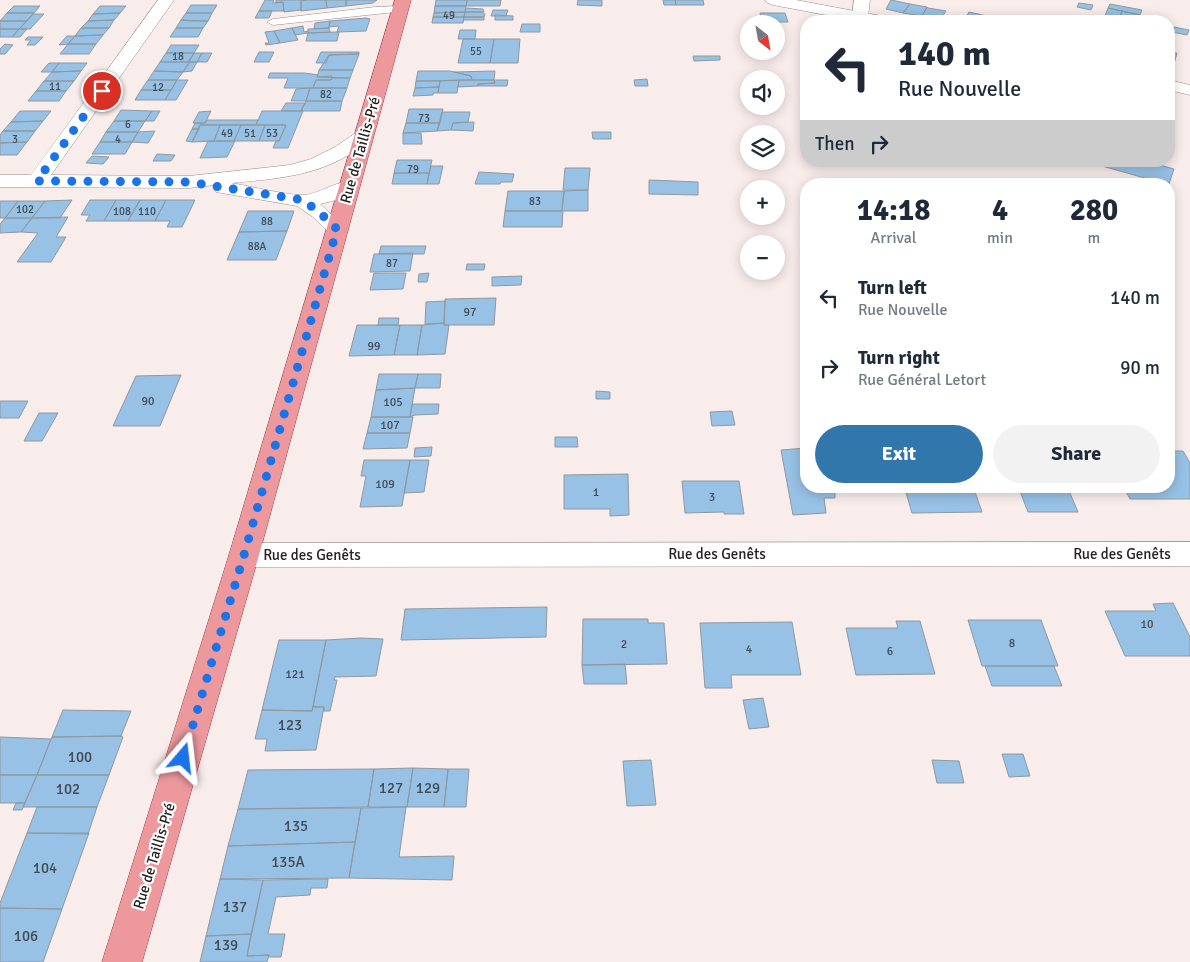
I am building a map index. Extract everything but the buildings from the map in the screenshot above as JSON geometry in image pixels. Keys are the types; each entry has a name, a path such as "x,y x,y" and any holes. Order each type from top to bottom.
{"main road":[{"name":"Rue de Taillis-Pré","path":"122,962 244,555 402,5"}],"street":[{"path":"37,181 166,0"},
{"path":"773,0 855,15"},
{"path":"860,15 862,0"},
{"path":"1175,86 1190,90"},
{"path":"292,171 318,163 364,136"},
{"path":"0,181 189,182 325,169 351,182"},
{"path":"189,182 303,200 328,196 351,182"},
{"path":"303,200 337,229"},
{"name":"Rue des Genêts","path":"244,555 1190,554"}],"lane":[{"path":"273,22 402,5"}],"route":[{"path":"102,91 37,181 189,182 303,200 337,229 244,555 183,758"}]}
